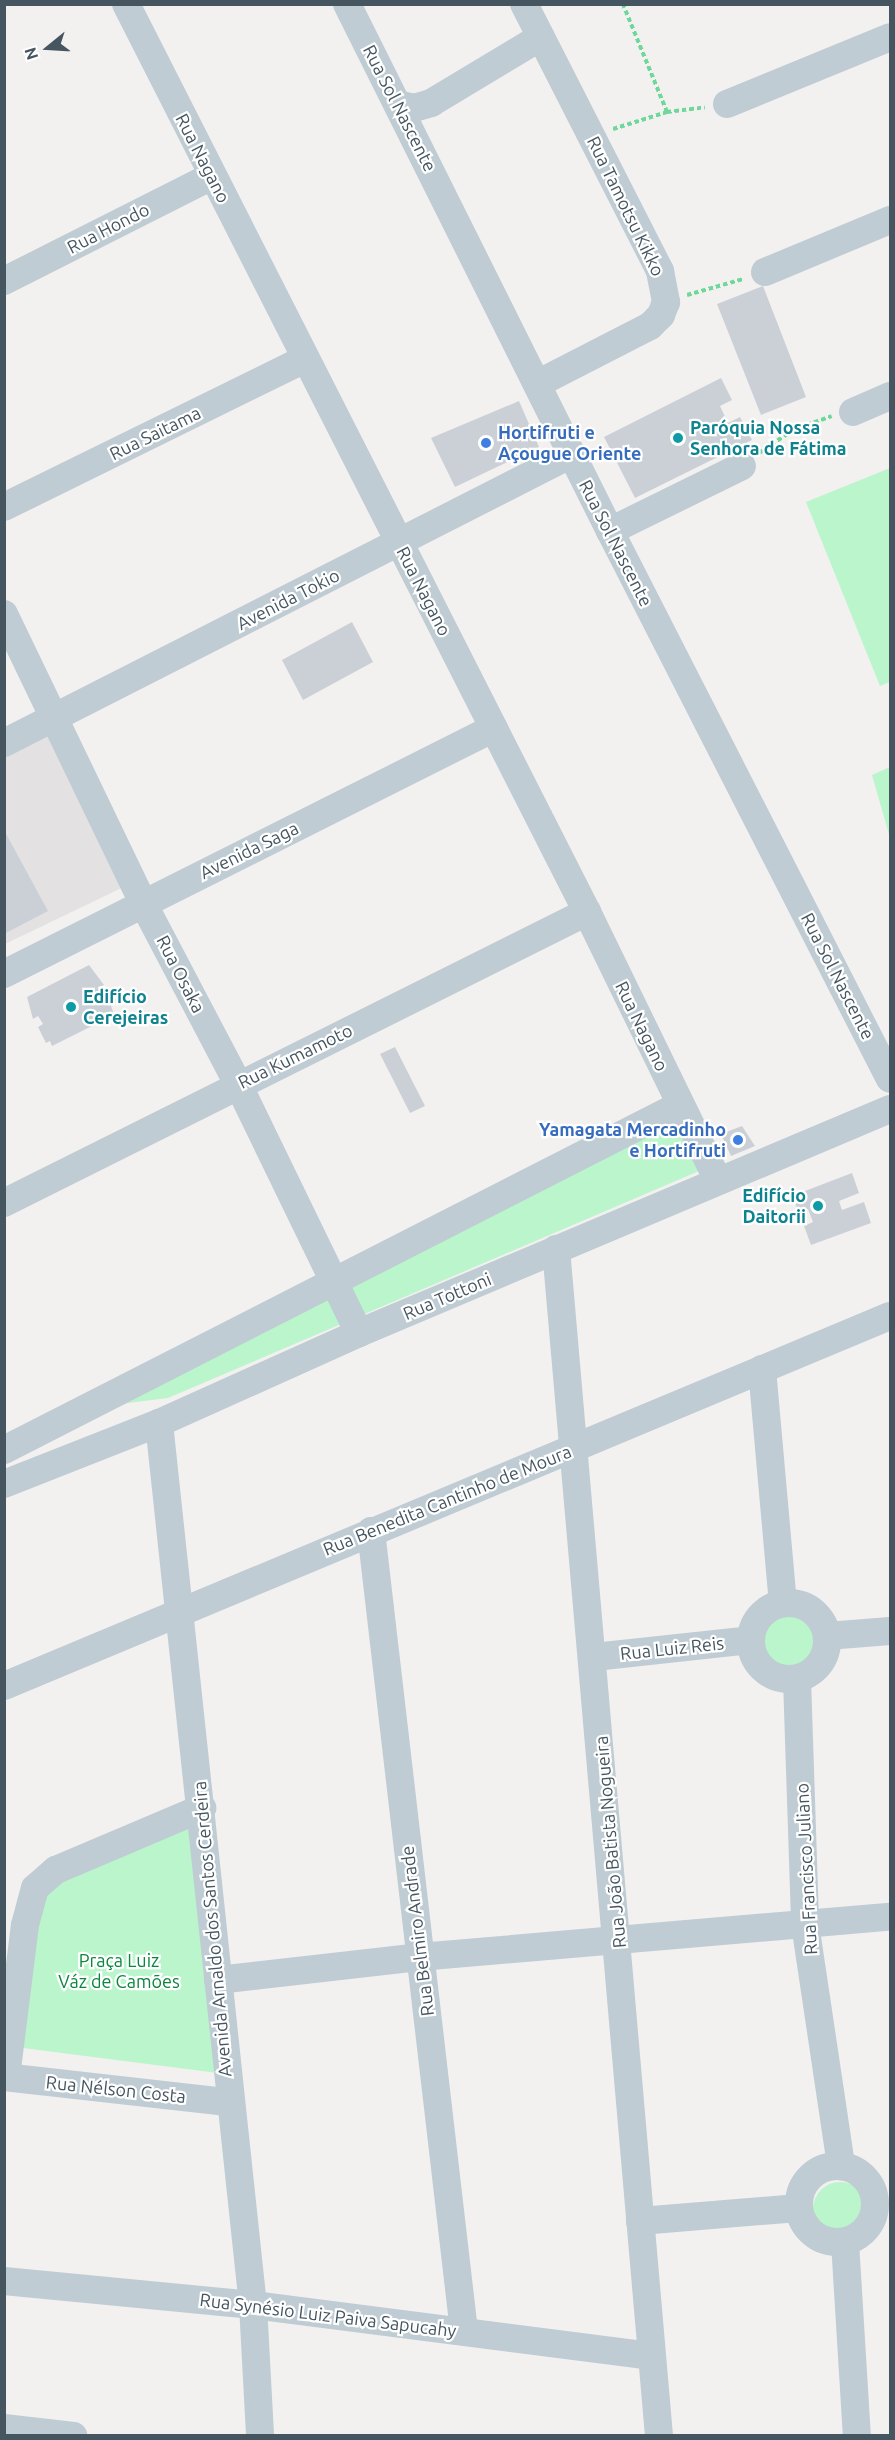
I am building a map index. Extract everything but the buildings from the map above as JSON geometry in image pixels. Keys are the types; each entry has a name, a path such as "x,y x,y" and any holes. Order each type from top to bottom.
{"street":[{"name":"Rua Nagano","path":"126,4 587,912 718,1180"},
{"name":"Rua Sol Nascente","path":"347,4 399,104 610,531 891,1079"},
{"name":"Rua Tamotsu Kikko","path":"524,4 660,271 666,302 661,315 650,326 537,384"},
{"path":"727,104 891,37"},
{"path":"399,104 414,108 431,103 541,38"},
{"name":"Rua Hondo","path":"4,280 212,176"},
{"path":"765,272 891,220"},
{"name":"Rua Saitama","path":"4,507 305,359"},
{"path":"853,412 891,396"},
{"name":"Avenida Tokio","path":"4,743 572,454"},
{"path":"610,531 742,466"},
{"name":"Rua Osaka","path":"4,614 143,903 238,1084 335,1279 358,1333"},
{"name":"Avenida Saga","path":"4,974 494,728"},
{"name":"Rua Kumamoto","path":"4,1203 238,1084 587,912"},
{"path":"4,1450 335,1279 680,1105"},
{"name":"Rua Tottoni","path":"4,1484 159,1423 358,1333 891,1109"},
{"name":"Rua João Batista Nogueira","path":"556,1250 572,1448 594,1657 659,2436"},
{"name":"Rua Benedita Cantinho de Moura","path":"4,1686 891,1316"},
{"path":"762,1369 783,1603"},
{"path":"76,1414 159,1423"},
{"name":"Avenida Arnaldo dos Santos Cerdeira","path":"159,1423 202,1808 228,2102 253,2305 260,2436"},
{"name":"Rua Belmiro Andrade","path":"371,1531 464,2331"},
{"path":"783,1603 809,1608 819,1617 827,1636 819,1665 797,1679 768,1674 755,1659 750,1640 758,1618 783,1603"},
{"path":"827,1636 891,1631"},
{"name":"Rua Luiz Reis","path":"594,1657 750,1640"},
{"name":"Rua Francisco Juliano","path":"797,1679 805,1924 841,2166"},
{"path":"5,2077 27,1914 35,1888 56,1870 202,1808"},
{"path":"218,1980 419,1957 891,1917"},
{"name":"Rua Nélson Costa","path":"5,2077 228,2102"},
{"path":"828,2166 841,2166 868,2181 883,2200 867,2228 845,2242 816,2237 806,2228 798,2208 806,2181 828,2166"},
{"path":"640,2221 798,2208"},
{"path":"845,2242 857,2436"},
{"name":"Rua Synésio Luiz Paiva Sapucahy","path":"4,2281 253,2305 651,2356"},
{"path":"12,2431 74,2436"}],"path":[{"path":"623,4 667,112"},
{"path":"591,135 667,112 727,104"},
{"path":"666,302 765,272"},
{"path":"742,466 793,430 853,412"}],"shaded area":[{"path":"50,727 132,883 5,944 5,750"}],"green space":[{"path":"890,468 890,682 880,686 806,502"},
{"path":"890,767 890,838 872,775"},
{"path":"678,1114 706,1168 168,1398 120,1404"},
{"path":"787,1615 797,1617 806,1623 812,1632 814,1642 812,1652 806,1661 797,1667 787,1669 777,1667 768,1661 762,1652 760,1642 762,1632 768,1623 777,1617"},
{"name":"Praça Luiz Váz de Camões","path":"193,1825 218,2073 23,2048 37,1918 51,1885"},
{"path":"840,2182 850,2184 859,2190 865,2199 867,2209 865,2219 859,2228 850,2234 840,2236 830,2234 821,2228 815,2219 813,2209 815,2199 821,2190 830,2184"}],"place":[{"name":"Paróquia Nossa Senhora de Fátima","path":"678,438"},
{"name":"Hortifruti e Açougue Oriente","path":"486,443"},
{"name":"Edifício Cerejeiras","path":"71,1007"},
{"name":"Yamagata Mercadinho e Hortifruti","path":"738,1140"},
{"name":"Edifício Daitorii","path":"818,1206"}]}
